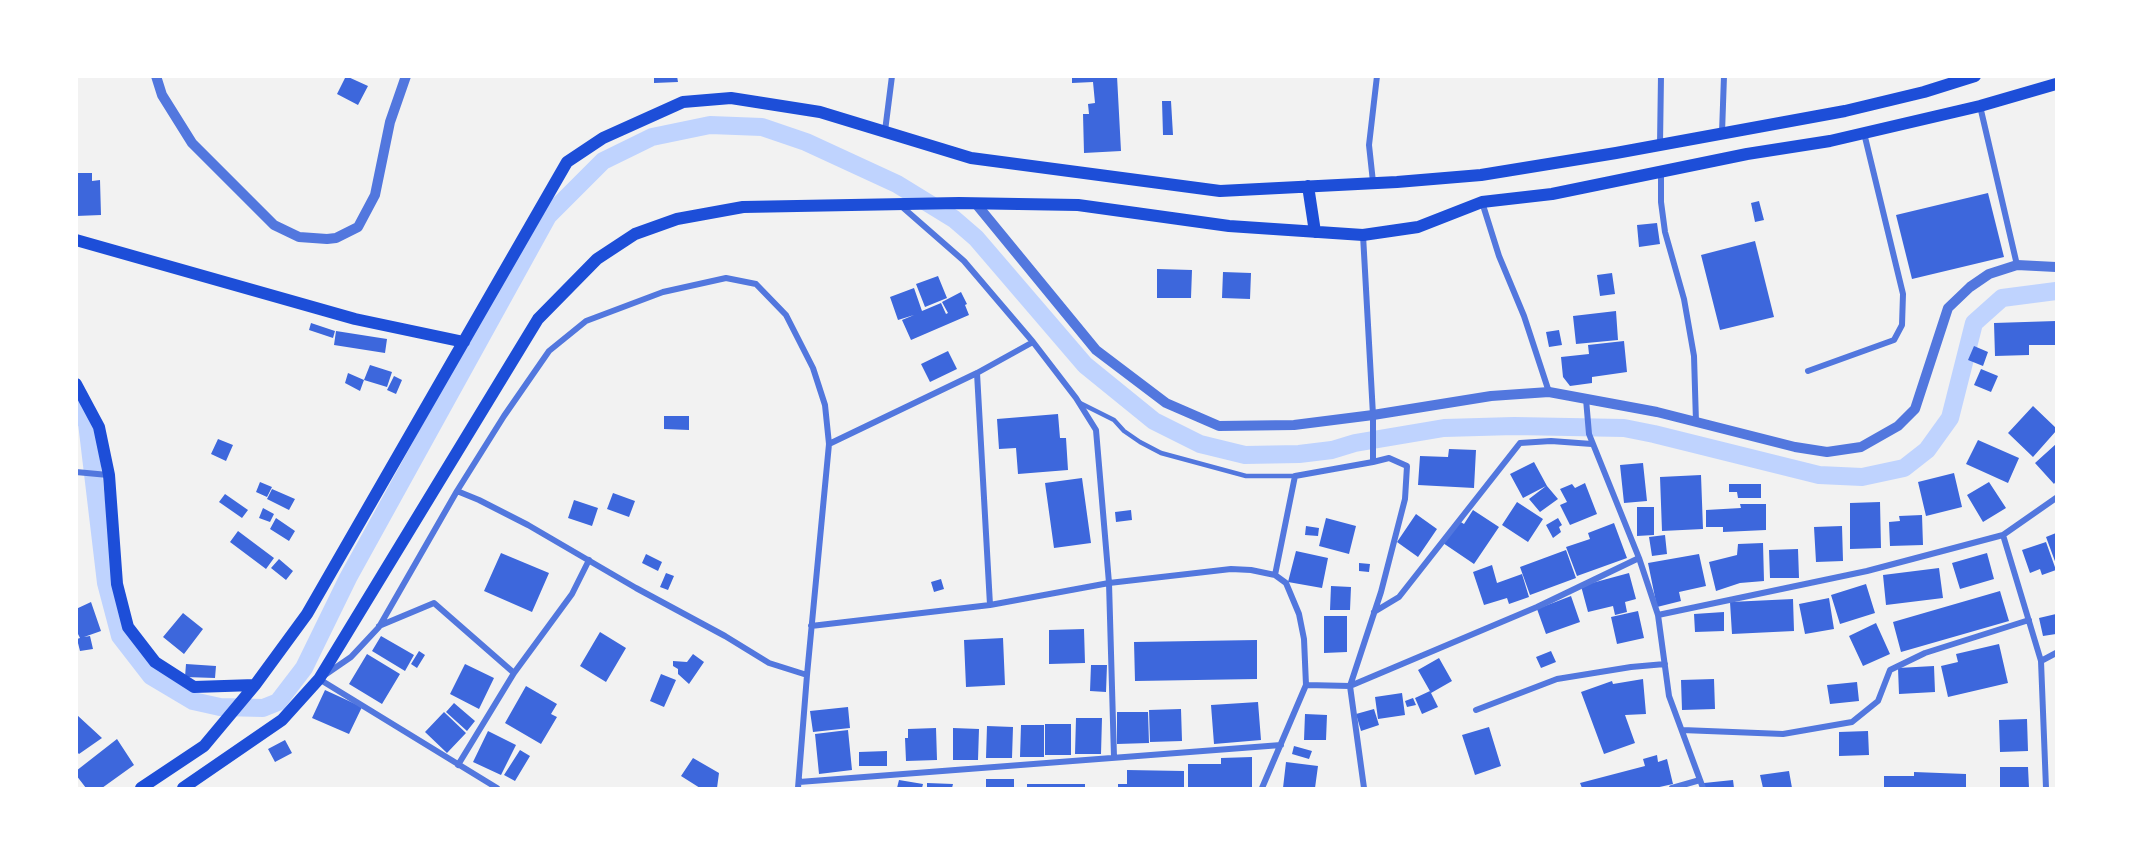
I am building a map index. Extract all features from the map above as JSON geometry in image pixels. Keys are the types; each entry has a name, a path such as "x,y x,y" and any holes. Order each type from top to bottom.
{"main road":[{"path":"141,789 204,746 255,685 307,614 567,162 603,138 683,102 731,98 820,112 971,158 1220,191 1373,182 1397,183 1481,175 1845,111 1924,92 1975,76"},
{"path":"187,787 282,720 320,679 538,319 597,259 635,234 677,219 743,207 942,203 1078,204 1229,226 1363,235 1418,227 1482,202 1551,194 1747,154 1830,141 1980,106 2056,84"},
{"path":"1308,186 1315,232"},
{"path":"76,240 355,319 464,342"},
{"path":"76,384 99,427 117,584 128,627 155,662 194,687 255,685"}],"street":[{"path":"156,76 162,95 192,143 274,225 299,237 327,239 336,238 358,227 375,195 390,122 406,76"},
{"path":"885,131 892,76"},
{"path":"1373,182 1369,145 1377,76"},
{"path":"1660,144 1661,76"},
{"path":"1722,133 1724,76"},
{"path":"1980,106 2016,265"},
{"path":"1808,371 1894,340 1902,326 1903,294 1864,133"},
{"path":"1661,173 1661,202 1665,232 1683,299 1694,356 1696,422"},
{"path":"1482,202 1499,256 1524,316 1549,392"},
{"path":"977,204 1096,350 1166,403 1219,426 1294,425 1491,396 1549,392 1696,422 1806,449 1827,452 1861,447 1898,426 1916,409 1948,308 1970,287 1989,274 2016,265 2056,267"},
{"path":"904,205 964,261 1033,342 1080,403 1096,430 1109,583 1114,757"},
{"path":"1363,235 1374,434 1373,462"},
{"path":"497,789 320,679 351,657 379,627 457,491 504,416 549,351 586,321 663,292 726,278 756,284 786,315 813,368 825,405 829,444 811,626 799,785 1114,757 1281,745"},
{"path":"829,444 976,374 1033,342"},
{"path":"976,374 990,604"},
{"path":"1586,398 1589,434 1640,558 1658,615 1670,696 1703,789"},
{"path":"1374,613 1399,597 1520,443 1551,441 1592,444"},
{"path":"1275,575 1295,476 1389,458 1407,466 1405,499 1374,613 1350,686 1364,789"},
{"path":"76,472 105,475"},
{"path":"457,491 480,500 528,525 769,663 807,675"},
{"path":"1658,615 1867,571 2003,535 2056,498"},
{"path":"2003,535 2042,661 2046,789"},
{"path":"1306,685 1350,686 1537,606 1640,558"},
{"path":"458,765 514,674 572,594 589,560"},
{"path":"811,626 990,604 1109,583 1231,569 1275,575 1286,583 1299,614 1304,639 1306,685 1262,789"},
{"path":"379,627 434,603 514,674"},
{"path":"1682,730 1783,734 1852,722 1878,701 1890,669 1925,652 2029,620"},
{"path":"2042,661 2056,653"},
{"path":"1476,711 1557,679 1665,664"},
{"path":"1672,789 1700,780"}],"lane":[{"path":"1080,403 1114,420 1140,442 1161,453 1246,476 1295,476"}],"building":[{"path":"346,76 368,86 358,105 337,94"},
{"path":"654,76 677,76 678,82 654,83"},
{"path":"1072,76 1117,76 1121,151 1084,153 1083,114 1089,114 1088,104 1095,103 1093,82 1072,83"},
{"path":"1162,101 1171,101 1173,135 1163,135"},
{"path":"76,173 92,173 92,181 100,180 101,215 76,216"},
{"path":"1988,193 2004,257 1912,279 1896,215"},
{"path":"1759,201 1764,220 1755,222 1751,203"},
{"path":"1657,223 1660,244 1639,247 1637,225"},
{"path":"1755,241 1774,317 1720,330 1701,255"},
{"path":"1157,269 1192,270 1191,298 1157,298"},
{"path":"1223,272 1251,273 1250,299 1222,298"},
{"path":"1612,273 1615,294 1600,296 1597,275"},
{"path":"938,276 947,298 925,307 916,284"},
{"path":"914,288 922,311 941,303 946,314 948,313 942,302 961,292 969,315 911,340 902,320 914,315 898,320 890,297"},
{"path":"1616,311 1618,340 1576,344 1573,316"},
{"path":"2056,321 2056,345 2029,345 2029,355 1995,356 1994,323"},
{"path":"311,323 335,331 333,338 309,330"},
{"path":"1559,330 1562,345 1549,347 1546,332"},
{"path":"336,331 387,339 385,353 334,345"},
{"path":"1624,341 1627,372 1592,377 1592,383 1570,386 1563,377 1561,357 1589,354 1588,345"},
{"path":"1974,346 1988,352 1983,366 1968,360"},
{"path":"948,351 957,369 930,382 921,364"},
{"path":"370,365 392,372 387,387 364,380"},
{"path":"1981,369 1998,376 1991,392 1974,385"},
{"path":"348,373 364,380 360,391 345,383"},
{"path":"394,376 402,380 396,394 387,390"},
{"path":"2033,406 2056,428 2056,431 2033,457 2008,433"},
{"path":"1058,414 1060,438 1066,438 1068,470 1018,474 1016,448 999,449 997,419"},
{"path":"664,416 689,416 689,430 664,429"},
{"path":"218,439 233,445 226,461 211,454"},
{"path":"1978,440 2019,458 2008,483 1966,464"},
{"path":"2056,444 2056,481 2054,484 2035,463"},
{"path":"1449,449 1476,450 1474,488 1418,485 1420,456 1448,457"},
{"path":"1534,462 1547,486 1558,499 1540,512 1529,499 1546,486 1523,498 1510,474"},
{"path":"1643,463 1647,501 1624,503 1620,465"},
{"path":"1954,473 1962,507 1926,516 1918,482"},
{"path":"1701,475 1703,529 1662,531 1660,477"},
{"path":"1082,478 1091,543 1054,548 1045,483"},
{"path":"260,482 272,487 267,497 256,492"},
{"path":"1989,482 2006,508 1983,522 1967,495"},
{"path":"1585,483 1597,514 1570,525 1560,505 1567,502 1560,489 1572,484 1575,488"},
{"path":"1729,484 1761,484 1761,498 1738,498 1737,492 1729,492"},
{"path":"272,489 295,499 289,510 267,499"},
{"path":"613,493 635,501 629,517 607,509"},
{"path":"225,494 248,510 242,518 219,502"},
{"path":"574,500 598,508 592,526 568,518"},
{"path":"1517,502 1543,519 1528,542 1502,525"},
{"path":"1880,502 1881,548 1850,549 1850,503"},
{"path":"1740,504 1766,504 1766,530 1723,532 1723,527 1706,527 1706,510 1741,508"},
{"path":"1637,507 1654,507 1654,535 1637,536"},
{"path":"263,508 274,514 270,522 259,518"},
{"path":"1131,510 1132,520 1116,522 1115,512"},
{"path":"1473,510 1499,527 1474,564 1443,543 1459,521 1464,524"},
{"path":"1416,514 1437,529 1418,557 1397,542"},
{"path":"1922,515 1923,545 1890,546 1889,522 1900,521 1899,516"},
{"path":"276,518 295,531 289,541 270,529"},
{"path":"1326,518 1356,526 1349,554 1319,546"},
{"path":"1558,518 1562,525 1559,527 1561,532 1553,538 1546,525"},
{"path":"1614,523 1627,558 1577,576 1566,547 1590,539 1588,533"},
{"path":"1306,526 1319,528 1318,536 1305,535"},
{"path":"1842,526 1843,561 1816,562 1814,527"},
{"path":"238,531 274,558 266,569 230,542"},
{"path":"2056,533 2056,564 2046,537"},
{"path":"1665,535 1667,554 1652,556 1649,537"},
{"path":"2046,542 2056,570 2042,575 2040,569 2030,573 2022,550"},
{"path":"1763,543 1764,581 1740,583 1716,591 1709,562 1737,555 1738,544"},
{"path":"1798,549 1799,578 1770,578 1769,550"},
{"path":"1566,550 1576,578 1530,595 1520,567"},
{"path":"1296,551 1328,558 1322,588 1288,582"},
{"path":"501,553 549,573 532,612 484,591"},
{"path":"1987,553 1994,579 1960,589 1952,563"},
{"path":"646,554 662,562 658,571 642,563"},
{"path":"1699,554 1706,586 1679,592 1681,601 1657,607 1648,563"},
{"path":"279,559 293,571 286,580 271,568"},
{"path":"1359,563 1370,564 1369,572 1359,571"},
{"path":"1492,565 1497,583 1522,574 1529,597 1509,604 1507,598 1484,605 1473,572"},
{"path":"1939,568 1943,598 1886,605 1883,575"},
{"path":"666,573 674,576 668,590 660,587"},
{"path":"1629,573 1636,599 1625,602 1627,612 1615,615 1613,606 1588,612 1581,586"},
{"path":"941,579 944,589 934,592 931,582"},
{"path":"1866,584 1875,613 1840,624 1831,595"},
{"path":"1331,586 1351,587 1350,610 1330,610"},
{"path":"2000,591 2009,621 1901,652 1893,622"},
{"path":"1571,596 1580,622 1546,634 1537,609"},
{"path":"1829,598 1834,629 1805,634 1799,604"},
{"path":"1793,599 1794,631 1732,634 1730,602"},
{"path":"91,602 101,631 84,637 90,636 93,649 80,651 77,639 80,638 76,630 76,609"},
{"path":"1638,611 1644,638 1617,644 1611,617"},
{"path":"1724,612 1724,631 1695,632 1694,614"},
{"path":"183,613 203,629 184,654 163,637"},
{"path":"2056,614 2056,634 2043,636 2039,618"},
{"path":"1324,616 1347,616 1347,652 1324,653"},
{"path":"1876,623 1890,654 1863,666 1849,636"},
{"path":"1084,629 1085,663 1049,664 1049,630"},
{"path":"600,632 626,648 606,682 580,666"},
{"path":"381,636 414,655 405,671 372,651"},
{"path":"1003,638 1005,685 966,687 964,640"},
{"path":"1257,640 1257,679 1135,681 1134,642"},
{"path":"1999,644 2008,683 1948,697 1941,666 1958,662 1956,654"},
{"path":"419,651 425,655 417,668 411,664"},
{"path":"1551,651 1556,662 1541,668 1536,657"},
{"path":"367,654 400,674 382,704 349,684"},
{"path":"693,654 704,662 689,684 678,674 673,661 687,662"},
{"path":"1439,658 1452,681 1431,693 1418,670"},
{"path":"186,664 216,666 215,678 185,677"},
{"path":"465,664 494,678 479,709 450,694"},
{"path":"1091,665 1107,665 1106,692 1090,691"},
{"path":"1934,666 1935,692 1899,694 1898,668"},
{"path":"661,674 676,680 664,707 650,701"},
{"path":"1643,679 1646,714 1625,715 1635,743 1604,754 1581,692 1612,681 1613,684"},
{"path":"1714,679 1715,709 1682,710 1681,680"},
{"path":"1857,682 1859,701 1830,704 1827,685"},
{"path":"526,686 557,704 551,714 557,717 541,744 505,723"},
{"path":"325,690 362,707 349,734 312,718"},
{"path":"1430,691 1438,707 1422,714 1415,698"},
{"path":"1402,693 1405,715 1378,719 1375,697"},
{"path":"1413,698 1416,705 1407,707 1405,701"},
{"path":"1258,702 1261,740 1214,744 1211,705"},
{"path":"454,703 475,721 467,731 446,712"},
{"path":"848,707 850,728 813,732 810,711"},
{"path":"1181,709 1182,741 1150,742 1149,710"},
{"path":"1374,709 1379,725 1361,731 1356,714"},
{"path":"444,712 466,733 447,753 425,732"},
{"path":"1117,712 1148,712 1149,743 1117,744"},
{"path":"1305,714 1327,715 1326,740 1304,740"},
{"path":"77,715 102,738 79,754 76,751"},
{"path":"1076,718 1102,718 1101,754 1075,754"},
{"path":"2027,719 2028,751 2000,752 1999,720"},
{"path":"1045,724 1071,724 1071,755 1045,755"},
{"path":"1021,725 1044,725 1044,757 1020,757"},
{"path":"987,726 1013,727 1012,758 986,758"},
{"path":"1489,727 1501,766 1475,775 1462,735"},
{"path":"936,728 937,760 906,761 905,738 908,738 908,729"},
{"path":"953,728 979,729 978,760 953,760"},
{"path":"848,730 852,770 819,774 815,734"},
{"path":"488,731 516,745 501,775 473,762"},
{"path":"1868,731 1869,755 1839,756 1839,732"},
{"path":"117,739 134,765 102,788 86,788 76,775 76,771"},
{"path":"285,740 292,753 275,762 268,749"},
{"path":"1294,746 1312,751 1309,759 1292,754"},
{"path":"520,750 530,756 515,781 504,775"},
{"path":"887,751 887,766 859,766 859,752"},
{"path":"1657,755 1658,762 1667,759 1673,784 1655,788 1582,788 1580,783 1645,766 1643,759"},
{"path":"1252,757 1252,788 1188,788 1188,764 1221,764 1221,758"},
{"path":"693,758 719,773 717,788 700,788 681,776"},
{"path":"1286,762 1318,766 1315,788 1283,788"},
{"path":"2000,767 2028,767 2029,788 2000,788"},
{"path":"1127,770 1184,771 1184,788 1118,788 1118,784 1127,784"},
{"path":"1789,771 1792,788 1763,788 1760,775"},
{"path":"1914,772 1966,774 1966,788 1884,788 1884,776 1914,776"},
{"path":"986,779 1014,779 1014,788 986,788"},
{"path":"899,780 923,784 922,788 897,788"},
{"path":"1733,780 1734,788 1704,788 1704,783"},
{"path":"927,783 953,784 952,788 927,788"},
{"path":"1027,784 1085,784 1085,788 1027,788"}],"waterway":[{"path":"76,407 87,423 106,583 120,636 151,676 193,701 220,707 263,708 278,702 304,668 348,578 548,216 603,161 652,137 710,125 762,127 806,142 897,184 954,219 976,238 1085,365 1154,421 1200,444 1245,455 1299,454 1332,450 1355,443 1444,428 1514,426 1624,428 1819,475 1862,477 1904,468 1927,450 1950,418 1974,323 2002,298 2056,291"}]}
